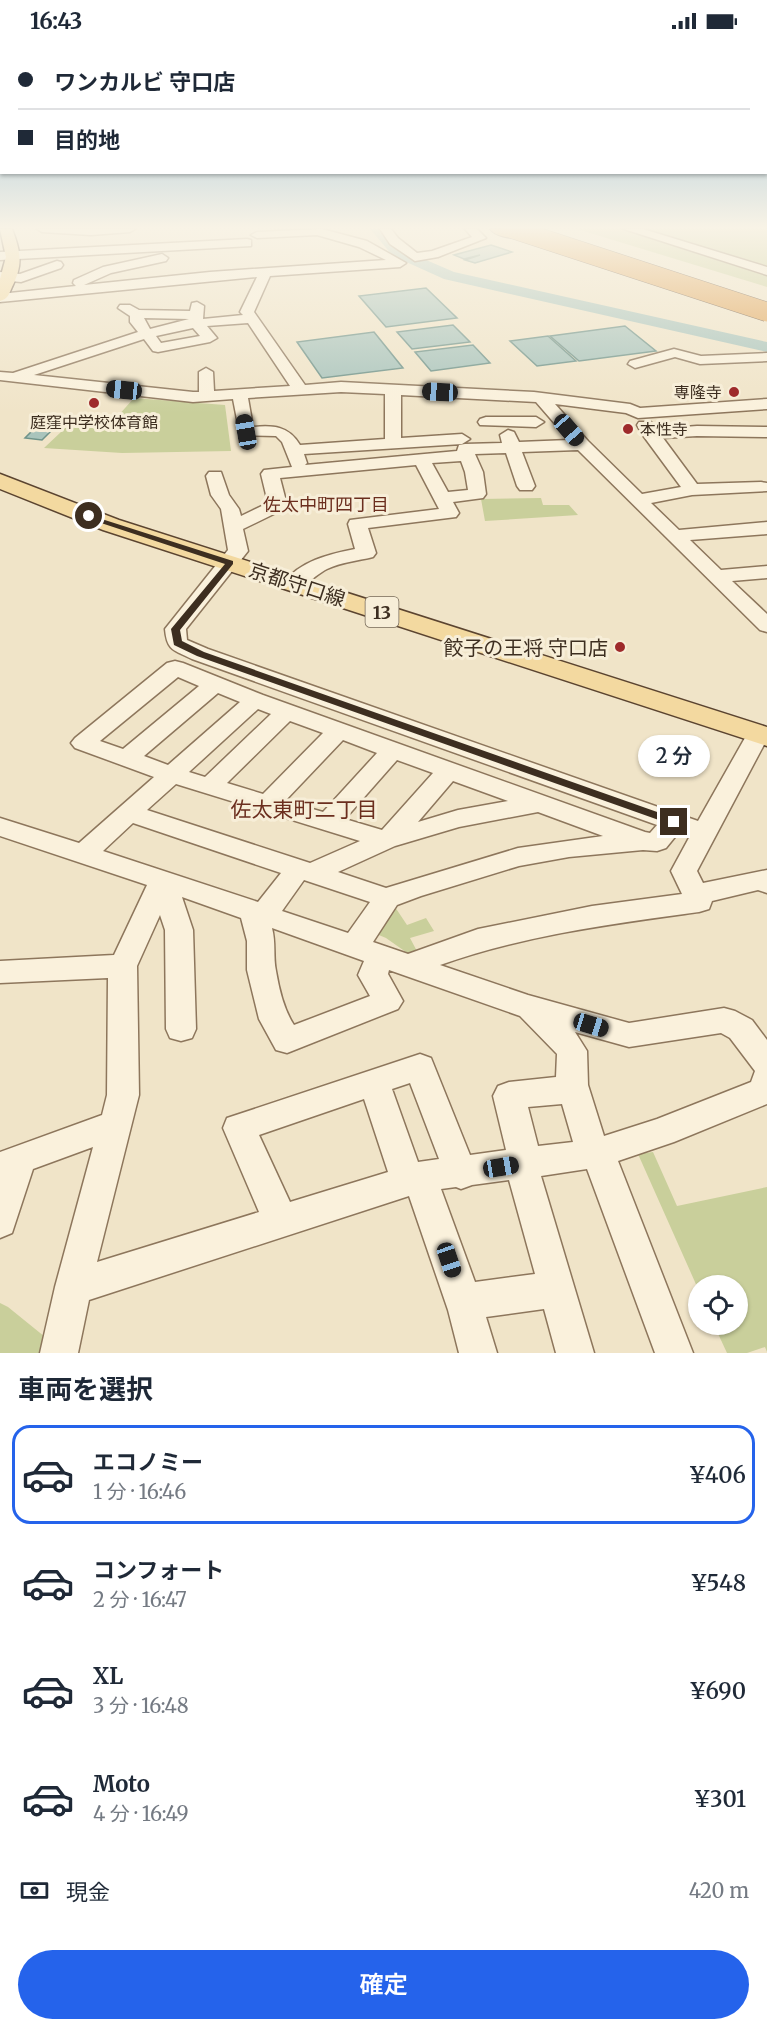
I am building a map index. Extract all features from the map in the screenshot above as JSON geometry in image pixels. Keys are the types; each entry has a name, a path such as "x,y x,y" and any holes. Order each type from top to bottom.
{"highway":[{"path":"687,290 767,317"},
{"path":"702,290 767,310"}],"main road":[{"name":"京都守口線","path":"0,481 111,525 763,735"}],"street":[{"path":"0,297 71,290"},
{"path":"138,290 124,309 138,314 252,319"},
{"path":"257,290 247,312 300,389"},
{"path":"138,314 137,322 158,348 210,338 196,315"},
{"path":"7,376 196,315"},
{"path":"635,364 674,353 681,353 700,360 767,357"},
{"path":"206,372 207,397"},
{"path":"7,376 113,389 207,397 300,389 393,389 542,399 630,409 638,413 767,404"},
{"path":"393,389 393,444"},
{"path":"609,407 611,390"},
{"path":"240,394 246,432 270,431 288,435 295,450 300,471"},
{"path":"486,395 486,427 536,422"},
{"path":"542,399 582,445 674,536 718,576 757,605 767,626"},
{"path":"638,413 650,434 692,490"},
{"path":"650,434 697,431 767,432"},
{"path":"295,450 393,444 464,444 510,441 582,445"},
{"path":"510,441 526,486"},
{"path":"233,527 278,505 270,474 422,460 464,444"},
{"path":"442,498 477,494 474,471 464,444"},
{"path":"293,584 316,565 332,558 366,553 357,524 450,513 422,460"},
{"path":"215,476 220,495 230,509 238,550 175,629 177,643 200,654 704,832"},
{"path":"638,500 692,490 765,489"},
{"path":"674,536 767,528"},
{"path":"718,576 767,572"},
{"path":"387,839 172,775 83,743 175,668 255,700 643,841"},
{"path":"128,758 215,684"},
{"path":"83,854 255,700"},
{"path":"210,786 287,711"},
{"path":"268,804 339,730"},
{"path":"408,965 478,940 592,915 699,902 684,871 704,832 763,735"},
{"path":"328,822 393,750"},
{"path":"387,839 449,770"},
{"path":"258,913 306,870 387,839 458,819 539,803"},
{"path":"129,813 387,898 457,873 518,856 569,848 643,841 657,842 674,822"},
{"path":"0,827 163,880 526,1006 629,1035 724,1020 741,1029 767,1064"},
{"path":"696,895 765,879 767,883"},
{"path":"64,1350 73,1287 123,1095 123,966 163,880"},
{"path":"163,880 178,930 181,1029"},
{"path":"258,913 261,970 274,1019 287,1041 388,1001 373,975 367,950 387,898"},
{"path":"0,972 123,966"},
{"path":"526,1006 558,1034 572,1052 570,1067 573,1089 674,1353"},
{"path":"281,1221 239,1128 420,1067 461,1173"},
{"path":"73,1287 414,1179 596,1154 662,1132 765,1090 767,1078"},
{"path":"374,1082 463,1302 478,1353"},
{"path":"573,1089 509,1096 524,1164 575,1353"},
{"path":"0,1222 10,1163 115,1124"},
{"path":"463,1302 557,1289"}],"green space":[{"path":"134,398 225,405 231,451 122,453 44,448 79,415 117,417"},
{"path":"541,498 543,505 569,505 578,515 485,521 481,499"},
{"path":"393,904 407,925 426,918 434,931 410,938 419,955 413,957 386,938 374,933"},
{"path":"653,1152 677,1206 767,1187 767,1352 765,1347 747,1353 727,1353 719,1335 748,1335 748,1275 692,1275 638,1154"},
{"path":"0,1303 50,1341 48,1353 0,1353"}],"water":[{"path":"428,290 457,318 386,327 359,296"},
{"path":"453,325 470,342 412,349 397,332"},
{"path":"625,326 656,351 579,361 550,336"},
{"path":"374,332 403,368 322,378 297,342"},
{"path":"548,336 576,361 537,366 510,341"},
{"path":"473,345 490,363 431,371 415,352"},
{"path":"42,421 59,423 42,440 25,438"}],"waterway":[{"path":"513,290 767,347"}],"place":[{"name":"専隆寺","path":"734,392"},
{"name":"庭窪中学校体育館","path":"94,403"},
{"name":"本性寺","path":"628,429"},
{"name":"餃子の王将 守口店","path":"620,647"}],"district":[{"name":"佐太中町四丁目","path":"326,504"},
{"name":"佐太東町二丁目","path":"304,809"}],"route":[{"path":"89,516 230,562 175,629 177,643 200,654 674,822"}]}
